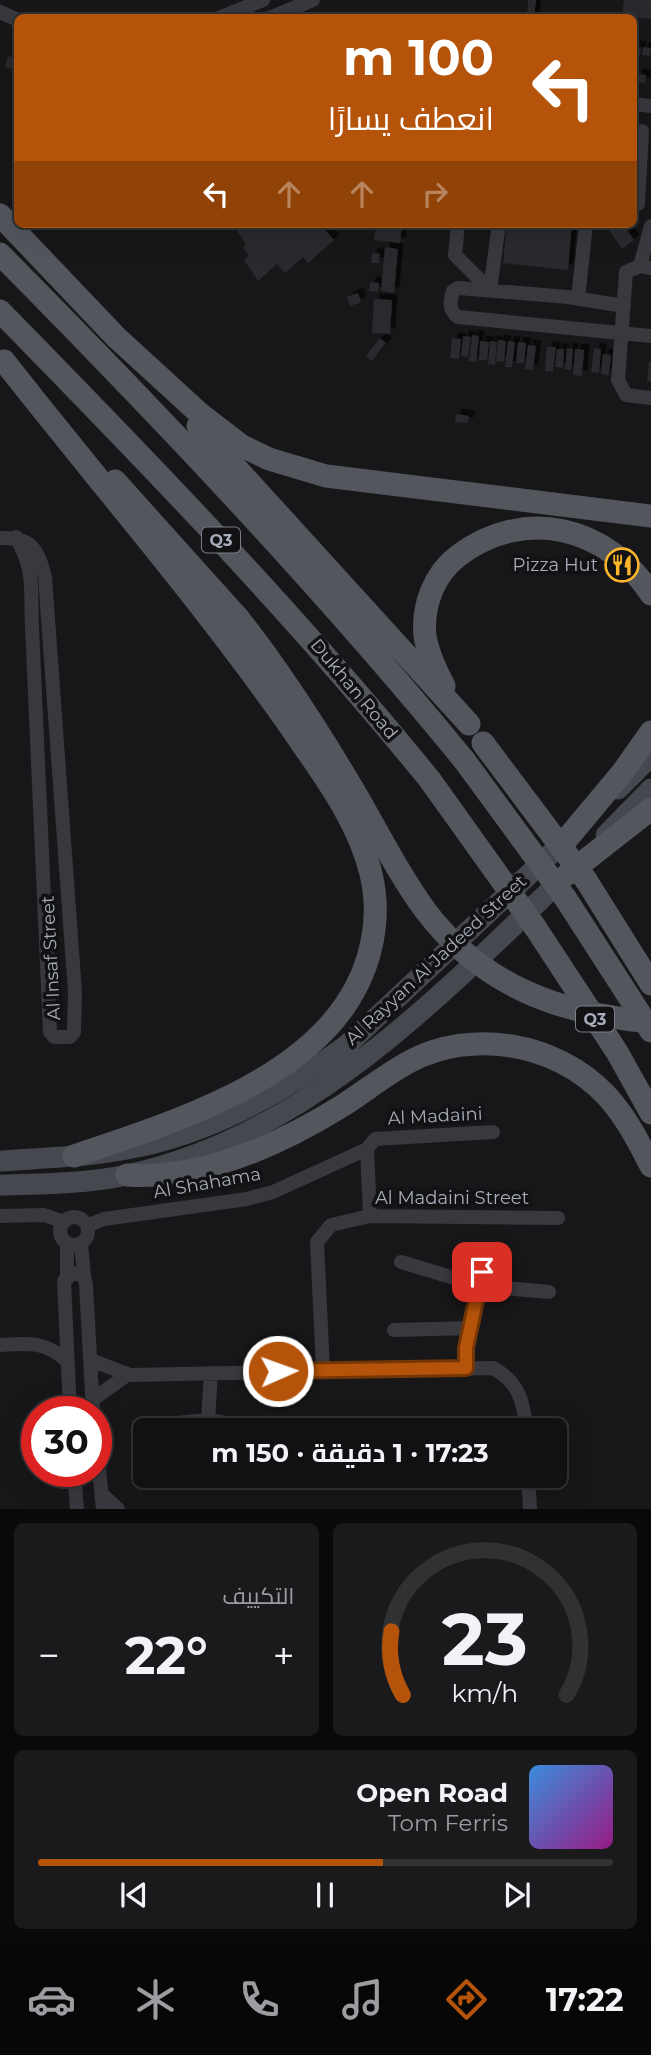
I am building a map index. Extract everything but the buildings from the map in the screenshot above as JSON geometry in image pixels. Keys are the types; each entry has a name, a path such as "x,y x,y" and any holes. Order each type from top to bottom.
{"main road":[{"path":"0,215 116,337 469,724"},
{"path":"0,254 295,564 390,670 464,760 566,899 651,1031"},
{"name":"Dukhan Road","path":"0,312 259,580 353,684 430,780 535,927 617,1052 651,1113"},
{"path":"116,337 222,431 270,459 326,476 651,516"},
{"path":"2,359 179,549 239,619 278,670 405,881 446,935 506,983 550,1003 606,1018 651,1022"},
{"path":"2,359 223,636 305,748 349,816 363,846 375,901 374,931 364,971 347,1003 315,1040 279,1066 197,1113 74,1156"},
{"path":"651,594 641,579 620,558 569,533 538,528 512,529 473,544 450,562 438,577 431,592 425,622 425,637 435,668 469,724 582,880 651,984"},
{"path":"566,840 622,773 651,732"},
{"name":"Al Rayyan Al Jadeed Street","path":"0,1161 128,1149 196,1130 252,1106 312,1071 381,1016 651,756"},
{"name":"Al Rayyan Al Jadeed Street","path":"0,1185 82,1182 127,1175 232,1139 299,1105 334,1082 582,880 651,789"},
{"path":"582,880 651,809"},
{"path":"582,880 651,954"},
{"path":"127,1175 160,1178 240,1156 291,1134 340,1107 410,1061 473,1044 533,1050 591,1080 626,1122 651,1166"}],"street":[{"path":"229,14 262,0"},
{"path":"279,14 313,0"},
{"path":"641,204 642,131"},
{"path":"651,226 645,267 626,272 618,380 626,396 651,398"},
{"path":"458,228 455,255 490,290"},
{"path":"490,290 498,228"},
{"path":"578,299 586,228"},
{"path":"624,306 458,288 453,291 450,308 453,314 651,336"},
{"path":"0,538 16,537"},
{"name":"Al Insaf Street","path":"16,537 25,540 37,552 46,577 75,992 74,1032 70,1037 62,1038 54,1037 50,1032 32,627 33,580 29,561 16,537"},
{"name":"Al Madaini","path":"367,1149 375,1139 493,1132"},
{"path":"367,1149 370,1216"},
{"name":"Al Shahama","path":"87,1226 104,1219 215,1205 273,1192 367,1149"},
{"path":"0,1216 44,1215 64,1222 77,1217 87,1226 87,1236 74,1243 64,1281 69,1396"},
{"name":"Al Madaini Street","path":"323,1370 317,1242 331,1225 370,1216 558,1218"},
{"path":"64,1222 60,1231 74,1243 84,1276 92,1396"},
{"path":"466,1368 466,1348 481,1286 483,1257"},
{"path":"401,1262 481,1286 549,1292"},
{"path":"67,1276 73,1273 84,1276"},
{"path":"36,1343 66,1325"},
{"path":"394,1330 472,1328"},
{"path":"0,1345 36,1343 47,1346 67,1361"},
{"path":"90,1360 127,1375 493,1368 515,1384 525,1406 526,1418"},
{"path":"208,1418 211,1373"},
{"path":"104,1396 127,1375"},
{"path":"75,1487 76,1509"},
{"path":"101,1487 103,1509"},
{"path":"529,1488 530,1509"},
{"path":"102,1494 118,1509"}],"place":[{"name":"Pizza Hut","path":"622,565"}],"route":[{"path":"278,1371 466,1368 466,1348 478,1305 482,1272"}]}
